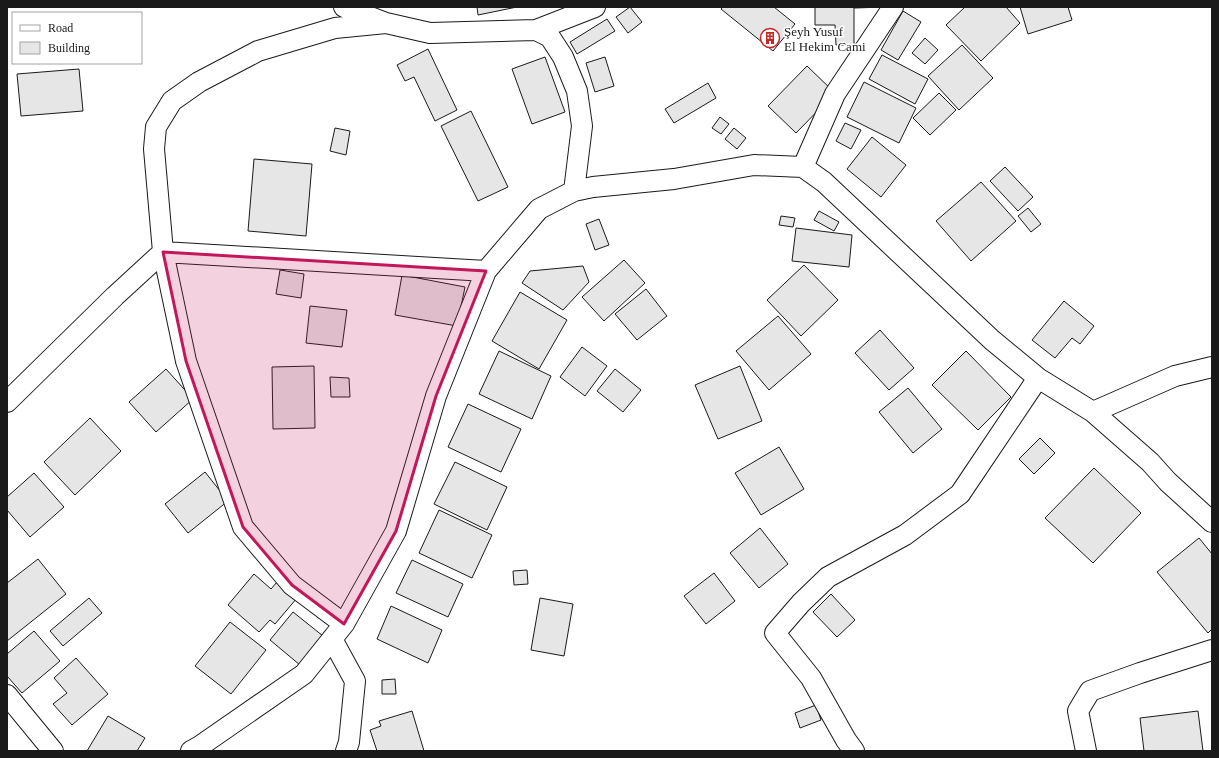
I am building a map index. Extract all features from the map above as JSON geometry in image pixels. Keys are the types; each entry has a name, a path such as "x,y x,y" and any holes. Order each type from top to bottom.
{"street":[{"path":"344,7 386,23 430,33 536,30 595,7"},
{"path":"803,167 835,94 893,7"},
{"path":"346,751 349,742 355,682 338,631 292,585 243,528 186,360 163,252 154,149 156,127 172,101 199,82 258,51 335,28 386,23"},
{"path":"536,30 550,37 563,57 578,91 582,126 574,191"},
{"path":"191,751 304,674 338,631 396,531 436,396 486,271 539,209 574,191 593,187 674,179 754,165 803,167 824,182 992,340 1038,378 1093,412 1150,462 1168,482 1212,522"},
{"path":"7,402 105,306 163,252 486,271"},
{"path":"1093,412 1174,376 1212,367"},
{"path":"854,751 846,740 811,678 775,632 801,603 828,577 905,535 960,494 1038,378"},
{"path":"1086,751 1078,711 1090,691 1212,650"},
{"path":"7,695 52,751"}],"highlighted area":[{"path":"163,252 486,271 436,396 396,531 344,624 292,585 243,527 186,361"}],"building":[{"path":"477,7 517,7 478,15"},
{"path":"630,7 642,22 628,33 616,17"},
{"name":"Şeyh Yusuf El Hekim Cami","path":"723,7 774,7 795,24 773,51 721,9"},
{"path":"815,7 884,7 854,8 854,45 836,45 835,25 815,25"},
{"path":"965,7 1006,7 1020,23 981,61 946,25"},
{"path":"1020,7 1068,7 1072,20 1028,34"},
{"path":"903,11 921,22 898,60 881,50"},
{"path":"607,19 615,31 577,54 570,42"},
{"path":"925,38 938,50 925,64 912,53"},
{"path":"962,45 993,78 959,110 928,76"},
{"path":"428,49 457,110 435,121 414,77 405,81 397,65"},
{"path":"882,55 928,79 915,104 869,79"},
{"path":"545,57 565,112 532,124 512,69"},
{"path":"605,57 614,86 595,92 586,63"},
{"path":"807,66 835,93 796,133 768,106"},
{"path":"79,69 83,111 21,116 17,74"},
{"path":"864,82 916,108 899,143 847,117"},
{"path":"708,83 716,98 674,123 665,109"},
{"path":"939,93 956,110 930,135 913,118"},
{"path":"471,111 508,187 478,201 441,126"},
{"path":"720,117 729,124 721,134 712,128"},
{"path":"845,123 861,130 851,149 836,141"},
{"path":"335,128 350,131 346,155 330,151"},
{"path":"734,128 746,138 737,149 725,139"},
{"path":"872,137 906,165 881,197 847,169"},
{"path":"254,159 312,164 306,236 248,231"},
{"path":"1005,167 1033,197 1018,211 990,181"},
{"path":"981,182 1016,221 971,261 936,221"},
{"path":"1028,208 1041,224 1031,232 1018,216"},
{"path":"819,211 839,222 834,231 814,220"},
{"path":"781,216 795,218 793,227 779,225"},
{"path":"599,219 609,245 595,250 586,224"},
{"path":"796,228 852,235 849,267 792,261"},
{"path":"624,260 645,283 604,321 582,297"},
{"path":"804,265 838,300 801,336 767,300"},
{"path":"583,266 589,282 563,310 522,283 530,271"},
{"path":"280,270 304,274 301,298 276,294"},
{"path":"402,275 465,287 457,326 395,315"},
{"path":"646,289 667,316 637,340 615,314"},
{"path":"520,292 567,320 539,369 492,341"},
{"path":"1064,301 1094,326 1080,344 1072,338 1055,358 1032,340"},
{"path":"310,306 347,310 342,347 306,343"},
{"path":"778,316 811,354 769,390 736,351"},
{"path":"880,330 914,368 889,390 855,353"},
{"path":"582,347 607,366 585,396 560,377"},
{"path":"499,351 551,376 532,419 479,394"},
{"path":"966,351 1011,397 978,430 932,385"},
{"path":"314,366 315,428 273,429 272,367"},
{"path":"740,366 762,421 718,439 695,385"},
{"path":"166,369 193,399 156,432 129,402"},
{"path":"615,369 641,390 623,412 597,391"},
{"path":"330,377 349,378 350,397 331,397"},
{"path":"908,388 942,429 913,453 879,412"},
{"path":"468,404 521,429 501,472 448,447"},
{"path":"90,418 121,451 75,495 44,462"},
{"path":"1040,438 1055,453 1034,474 1019,459"},
{"path":"779,447 804,489 761,515 735,473"},
{"path":"455,462 507,487 487,530 434,504"},
{"path":"1094,468 1141,513 1093,563 1045,518"},
{"path":"205,472 228,501 188,533 165,504"},
{"path":"34,473 64,507 30,537 7,510 7,497"},
{"path":"439,510 492,535 472,578 419,553"},
{"path":"760,528 788,564 759,588 730,553"},
{"path":"1199,538 1212,554 1212,629 1208,633 1157,572"},
{"path":"38,559 66,594 7,641 7,583"},
{"path":"412,560 463,584 448,617 396,593"},
{"path":"527,570 528,584 514,585 513,571"},
{"path":"714,573 735,601 706,624 684,596"},
{"path":"254,574 271,589 277,582 297,598 275,624 270,620 259,632 228,605"},
{"path":"831,594 855,620 837,637 813,612"},
{"path":"89,598 102,613 63,646 50,631"},
{"path":"540,598 573,604 564,656 531,650"},
{"path":"391,606 442,630 428,663 377,639"},
{"path":"293,612 323,636 300,665 270,640"},
{"path":"230,622 266,650 231,694 195,666"},
{"path":"34,631 60,661 22,693 7,676 7,654"},
{"path":"76,658 108,694 72,725 53,704 67,693 54,678"},
{"path":"395,679 396,694 382,694 382,680"},
{"path":"816,705 821,720 800,728 795,713"},
{"path":"412,711 424,751 377,751 370,730 381,726 379,721"},
{"path":"1198,711 1203,751 1144,751 1140,718"},
{"path":"108,716 145,738 137,751 87,751"}],"place":[{"name":"Şeyh Yusuf El Hekim Cami","path":"770,38"}]}
